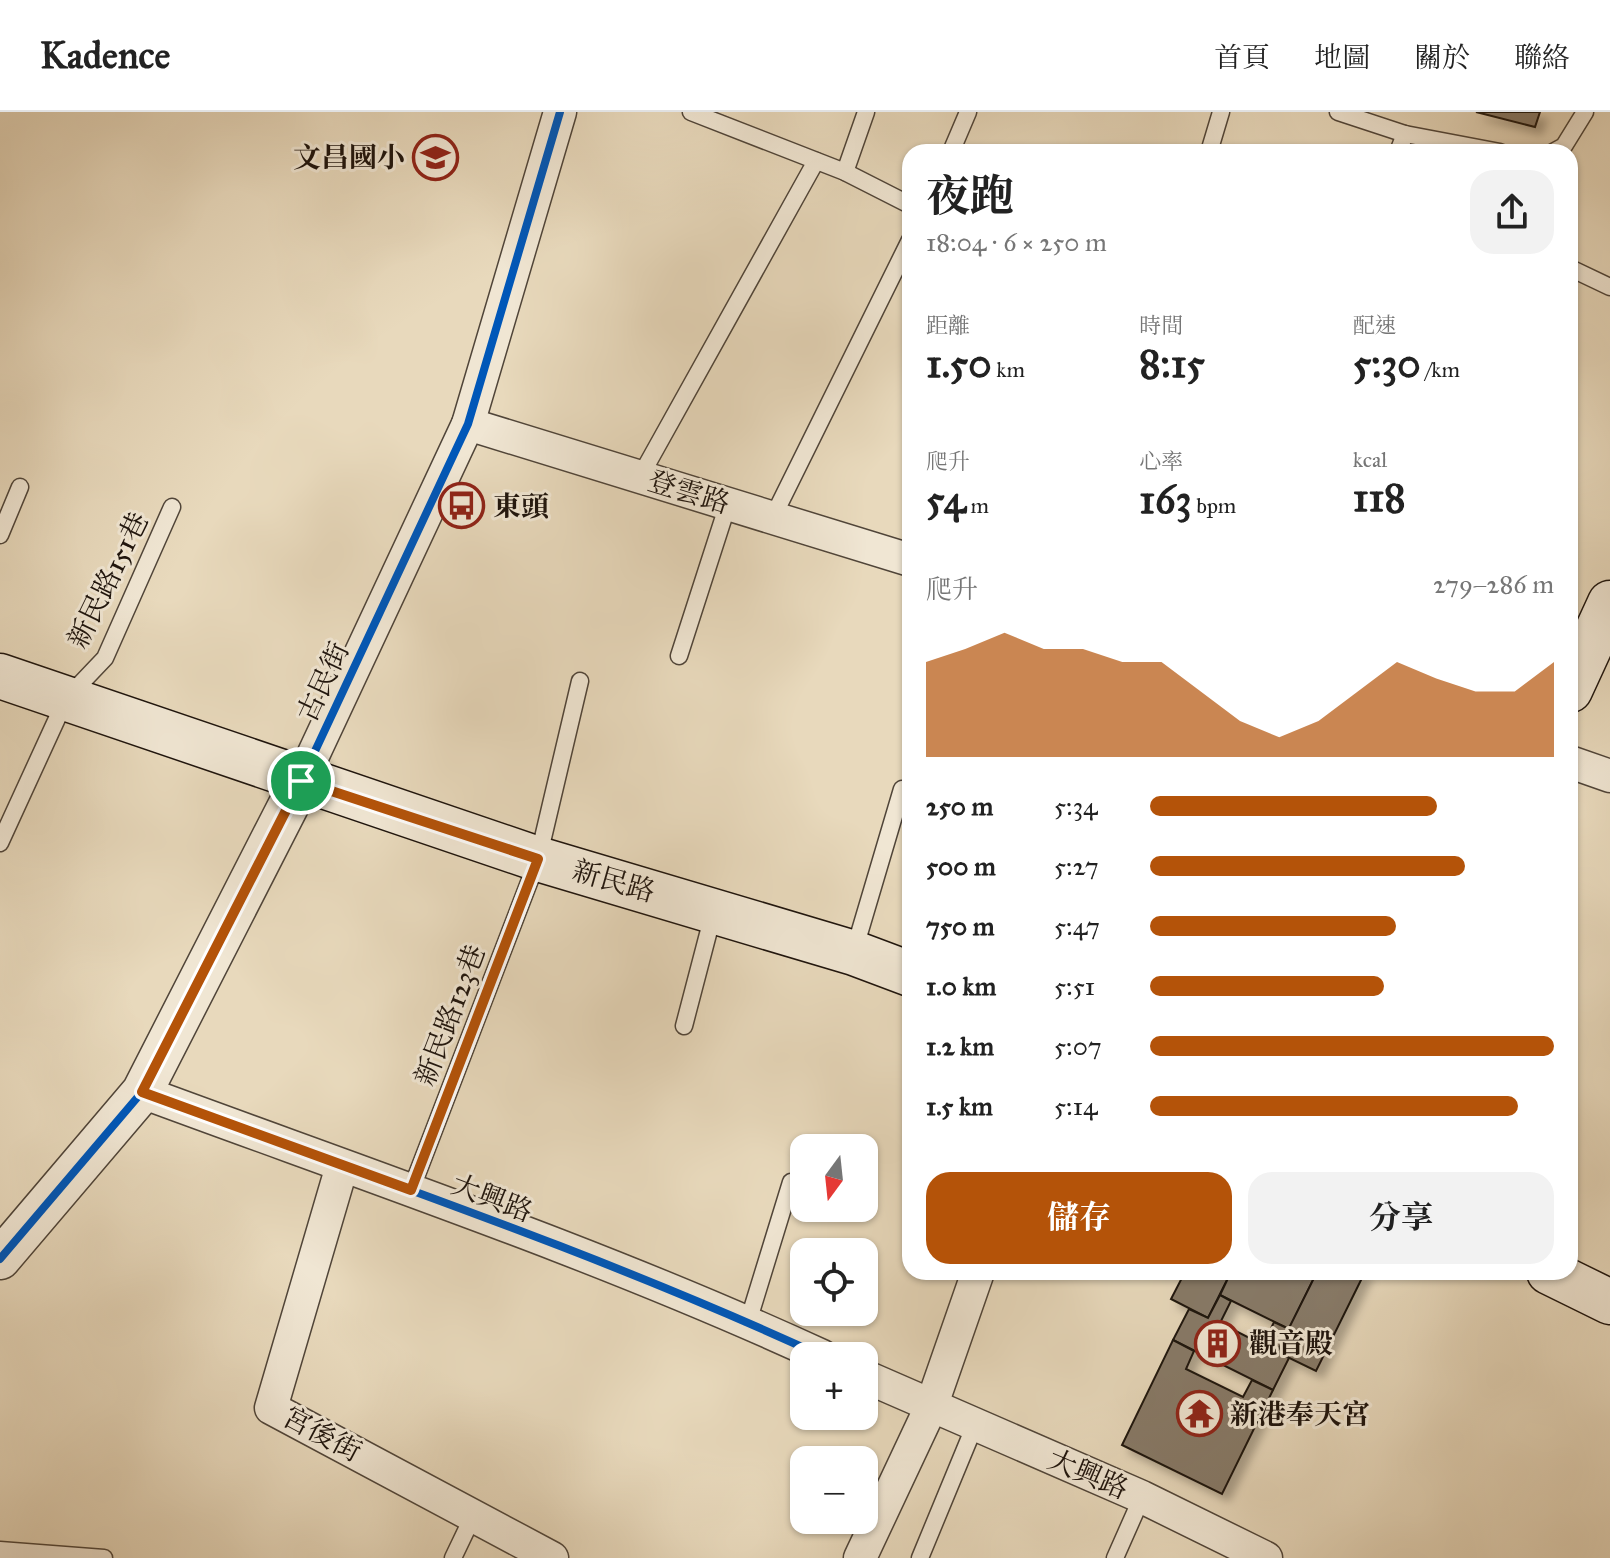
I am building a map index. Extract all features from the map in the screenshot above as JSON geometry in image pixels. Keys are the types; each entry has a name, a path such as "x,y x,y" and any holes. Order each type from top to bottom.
{"main road":[{"path":"1578,673 1610,603"},
{"name":"新民路","path":"0,676 301,781 538,859 854,953 902,971"},
{"path":"1565,1280 1610,1302"}],"street":[{"name":"古民街","path":"0,1259 142,1092 301,781 468,424 560,112"},
{"name":"登雲路","path":"468,424 902,557"},
{"path":"1578,765 1610,776"},
{"name":"大興路","path":"142,1092 411,1190 748,1322 792,1342"},
{"name":"宮後街","path":"342,1166 271,1408 474,1514 539,1555"},
{"path":"860,1558 931,1407 975,1280"},
{"name":"大興路","path":"878,1382 1142,1497 1266,1558"}],"lane":[{"path":"691,112 845,172 902,201"},
{"path":"845,172 866,112"},
{"path":"954,144 968,112"},
{"path":"1211,144 1221,112"},
{"path":"1338,112 1405,134 1458,144"},
{"path":"1565,144 1585,112"},
{"path":"1401,144 1405,134"},
{"path":"640,477 816,161"},
{"path":"773,517 902,256"},
{"path":"1578,272 1610,287"},
{"path":"0,535 20,487"},
{"path":"679,656 728,504"},
{"name":"新民路151巷","path":"0,843 66,699 105,658 172,507"},
{"name":"新民路123巷","path":"411,1190 538,859 580,681"},
{"path":"854,953 902,789"},
{"path":"684,1026 714,911"},
{"path":"748,1322 790,1185"},
{"path":"920,1558 975,1425"},
{"path":"1115,1558 1142,1497"},
{"path":"453,1558 474,1514"},
{"path":"0,1550 104,1558"}],"building":[{"path":"1476,112 1540,112 1535,127"},
{"path":"1181,1280 1227,1280 1208,1318 1171,1299"},
{"path":"1227,1280 1313,1280 1289,1329 1220,1295"},
{"path":"1313,1280 1361,1280 1316,1371 1277,1352"},
{"name":"觀音殿","path":"1220,1295 1231,1301 1220,1323 1263,1345 1274,1322 1289,1329 1277,1352 1289,1358 1273,1390 1173,1340 1189,1309 1208,1318"},
{"path":"1173,1340 1194,1351 1186,1369 1243,1397 1252,1380 1273,1390 1222,1494 1122,1445"}],"cycle path":[{"path":"0,1259 142,1092 301,781 468,424 560,112"},
{"path":"142,1092 570,1250 791,1342"}],"place":[{"name":"文昌國小","path":"436,157"},
{"name":"東頭","path":"462,506"},
{"name":"觀音殿","path":"1218,1343"},
{"name":"新港奉天宮","path":"1199,1414"}],"route":[{"path":"301,781 538,859 411,1190 142,1092 301,781"}]}
